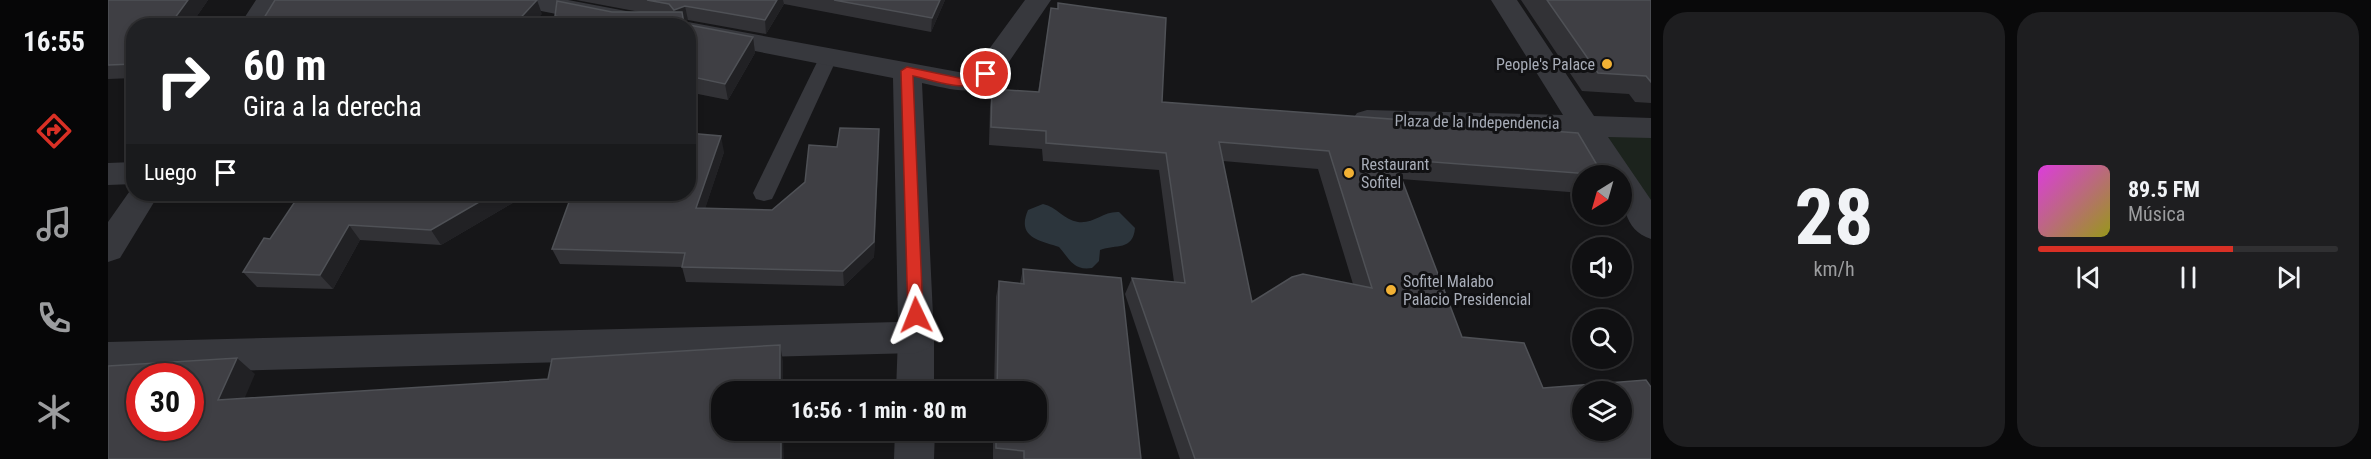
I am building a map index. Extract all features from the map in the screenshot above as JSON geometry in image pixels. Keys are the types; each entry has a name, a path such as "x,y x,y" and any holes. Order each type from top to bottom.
{"street":[{"path":"257,18 269,0"},
{"path":"526,0 621,18"},
{"path":"696,31 964,82 977,81 986,74 1038,0"},
{"path":"1504,0 1582,125"},
{"path":"907,71 916,337 915,381"},
{"name":"Plaza de la Independencia","path":"1342,118 1651,128"},
{"name":"Plaza de la Independencia","path":"1582,125 1609,165"},
{"path":"108,174 126,173"},
{"path":"1632,197 1651,226"},
{"path":"108,249 139,201"},
{"path":"108,358 916,337"},
{"path":"914,459 915,441"}],"lane":[{"path":"764,193 829,56"}],"shaded area":[{"path":"1583,125 1651,126 1651,220 1632,193 1632,165 1612,165"},
{"path":"1043,204 1078,222 1119,212 1135,228 1134,235 1123,245 1100,250 1099,261 1092,268 1080,268 1072,263 1059,247 1038,240 1025,227 1028,210"}],"building":[{"path":"108,0 188,0 175,18 126,18 126,64 108,65"},
{"path":"275,0 537,0 520,18 264,18"},
{"path":"647,0 777,0 765,20 685,6 674,10 669,4"},
{"path":"834,0 940,0 932,18"},
{"name":"People's Palace","path":"1547,0 1651,0 1651,82 1646,76 1598,73"},
{"path":"557,1 612,12 682,12 683,18 564,18 555,16"},
{"path":"1058,3 1166,18 1162,102 1578,133 1597,165 1572,165 1572,173 1394,159 1462,337 1524,343 1543,388 1572,386 1572,441 1632,441 1632,381 1646,380 1651,387 1651,459 1195,459 1132,278 1185,283 1166,153 1046,143 1046,131 991,127 992,89 1039,92 1051,8 1058,9","holes":["1219,142 1329,151 1372,288 1303,274 1292,277 1252,302"]},
{"path":"696,26 753,37 725,84 696,78"},
{"path":"840,128 879,129 874,242 843,271 682,267 685,253 552,249 569,201 696,201 696,134 721,136 696,208 772,210 805,182 809,145 837,147"},
{"path":"295,201 481,201 431,230 349,225 320,275 243,272 264,238 270,239"},
{"path":"1023,269 1121,278 1141,459 1024,459 1024,451 996,448 996,441 1047,441 1047,381 997,381 999,281 1024,284"},
{"path":"780,345 780,381 711,381 711,441 781,441 781,459 108,459 108,366 126,365 126,441 204,441 204,363 156,363 237,358 218,400 548,379 552,359"}],"place":[{"name":"People's Palace","path":"1607,64"},
{"name":"Restaurant Sofitel","path":"1349,173"},
{"name":"Sofitel Malabo Palacio Presidencial","path":"1391,290"}],"route":[{"path":"916,315 907,71 964,82 977,81 986,74"}]}
